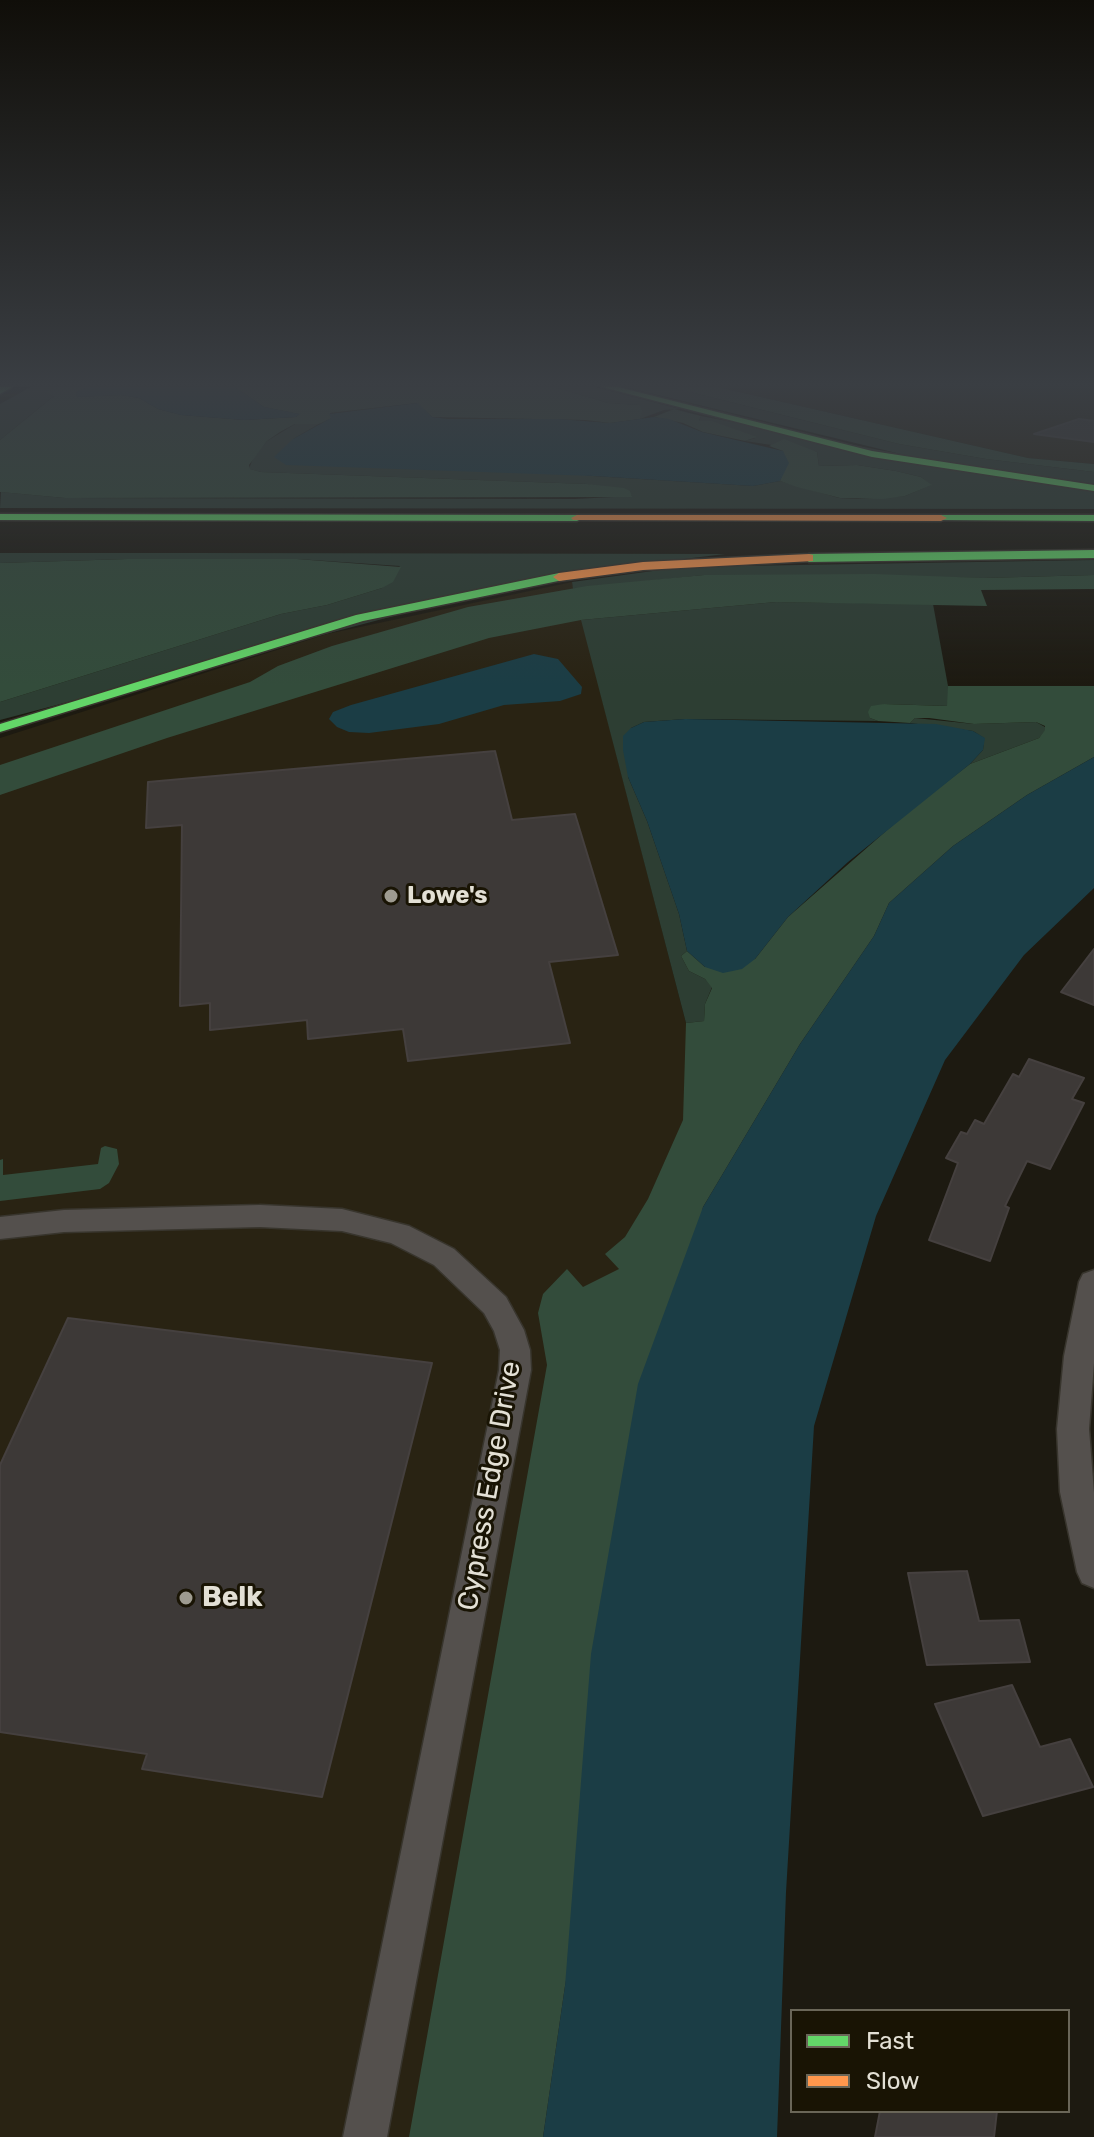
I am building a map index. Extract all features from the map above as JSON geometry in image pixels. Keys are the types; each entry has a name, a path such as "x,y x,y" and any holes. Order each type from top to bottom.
{"main road":[{"path":"0,517 1094,518"},
{"path":"713,543 1094,544"},
{"path":"0,728 360,618 550,578 643,566 774,557 1094,554"}],"street":[{"name":"Cypress Edge Drive","path":"0,1228 64,1221 260,1216 342,1220 399,1234 444,1257 495,1305 509,1330 515,1350 515,1370 365,2137"},
{"path":"1094,1282 1079,1356 1073,1429 1077,1492 1094,1572"}],"shaded area":[{"path":"572,582 686,1023 792,1057 703,1207 543,2137 0,2137 0,738 327,634"}],"green space":[{"path":"0,487 612,487 630,491 632,497 65,498 0,492"},
{"path":"597,487 800,487 839,498 905,496 927,487 1072,487 1094,491 1094,509 0,508 1,492 65,498 575,499 632,496"},
{"path":"797,487 928,487 905,496 883,499 840,498"},
{"path":"0,553 725,554 545,576 0,720 0,702 281,614 327,605 382,588 400,566 297,559 0,563"},
{"path":"297,559 401,567 393,582 382,588 327,605 281,614 0,702 0,563"},
{"path":"1094,560 1094,575 984,578 704,575 573,589 572,582 682,567"},
{"path":"874,574 984,578 1094,575 1094,589 981,590 987,606 776,602 581,620 489,638 167,738 0,795 0,765 250,682 278,666 332,646 468,607 587,586 704,575"},
{"path":"776,602 933,604 948,686 948,706 884,704 870,718 878,721 685,719 644,722 631,728 628,777 647,821 679,914 687,951 681,956 689,971 705,979 712,987 705,1004 704,1021 686,1023 581,620"},
{"path":"948,686 1094,686 1094,757 1027,795 953,846 889,903 874,936 800,1044 703,1207 565,1986 543,2137 409,2137 547,1365 538,1313 543,1294 567,1269 583,1287 619,1269 605,1254 625,1237 648,1199 683,1120 686,1023 704,1021 705,1004 712,988 705,979 689,971 681,956 687,951 705,967 755,959 788,917 910,810 970,764 1039,738 1045,730 1045,726 1036,722 974,724 915,718 910,723 870,718 868,712 871,706 947,706"},
{"path":"915,718 974,724 1036,722 1045,727 1045,731 1039,738 970,764 983,750 984,738 973,731 910,723"},
{"path":"101,1148 117,1149 119,1164 109,1183 100,1189 0,1201 0,1160 3,1159 3,1175 98,1164"}],"water":[{"path":"534,654 558,659 582,687 581,694 560,701 504,705 439,724 369,733 349,732 329,719 333,712 351,705"},
{"path":"685,719 936,724 973,731 985,738 983,750 970,764 848,862 788,917 755,959 742,969 723,973 705,967 687,951 679,914 647,821 628,777 623,750 623,736 631,728 644,722"},
{"path":"1094,757 1094,888 1024,955 945,1060 876,1216 814,1426 786,1892 777,2137 543,2137 565,1986 591,1654 638,1384 703,1207 800,1044 874,936 889,903 953,846 1027,795"}],"building":[{"name":"Lowe's","path":"495,751 512,820 575,814 618,955 549,962 570,1043 408,1061 403,1029 308,1039 307,1020 210,1030 210,1003 180,1006 182,825 146,828 148,782"},
{"path":"1094,949 1094,1005 1061,992"},
{"path":"1029,1059 1084,1078 1072,1099 1084,1103 1050,1169 1027,1161 1005,1206 1009,1208 990,1261 929,1240 958,1163 946,1158 961,1132 967,1134 975,1120 984,1124 1013,1074 1019,1077"},
{"name":"Belk","path":"68,1318 432,1363 322,1797 142,1769 147,1754 0,1732 0,1465"},
{"path":"967,1571 979,1621 1019,1620 1030,1662 927,1665 908,1573"},
{"path":"1012,1685 1040,1747 1070,1739 1093,1787 983,1816 935,1704"},
{"path":"880,2113 997,2113 994,2137 875,2137"}],"traffic: fast":[{"path":"1086,487 1094,488"},
{"path":"0,517 577,518"},
{"path":"941,518 1094,518"},
{"path":"809,558 1094,554"},
{"path":"0,728 360,618 559,577"}],"traffic: slow":[{"path":"577,518 941,518"},
{"path":"559,577 643,566 809,558"}],"place":[{"name":"Lowe's","path":"391,896"},
{"name":"Belk","path":"186,1598"}]}
